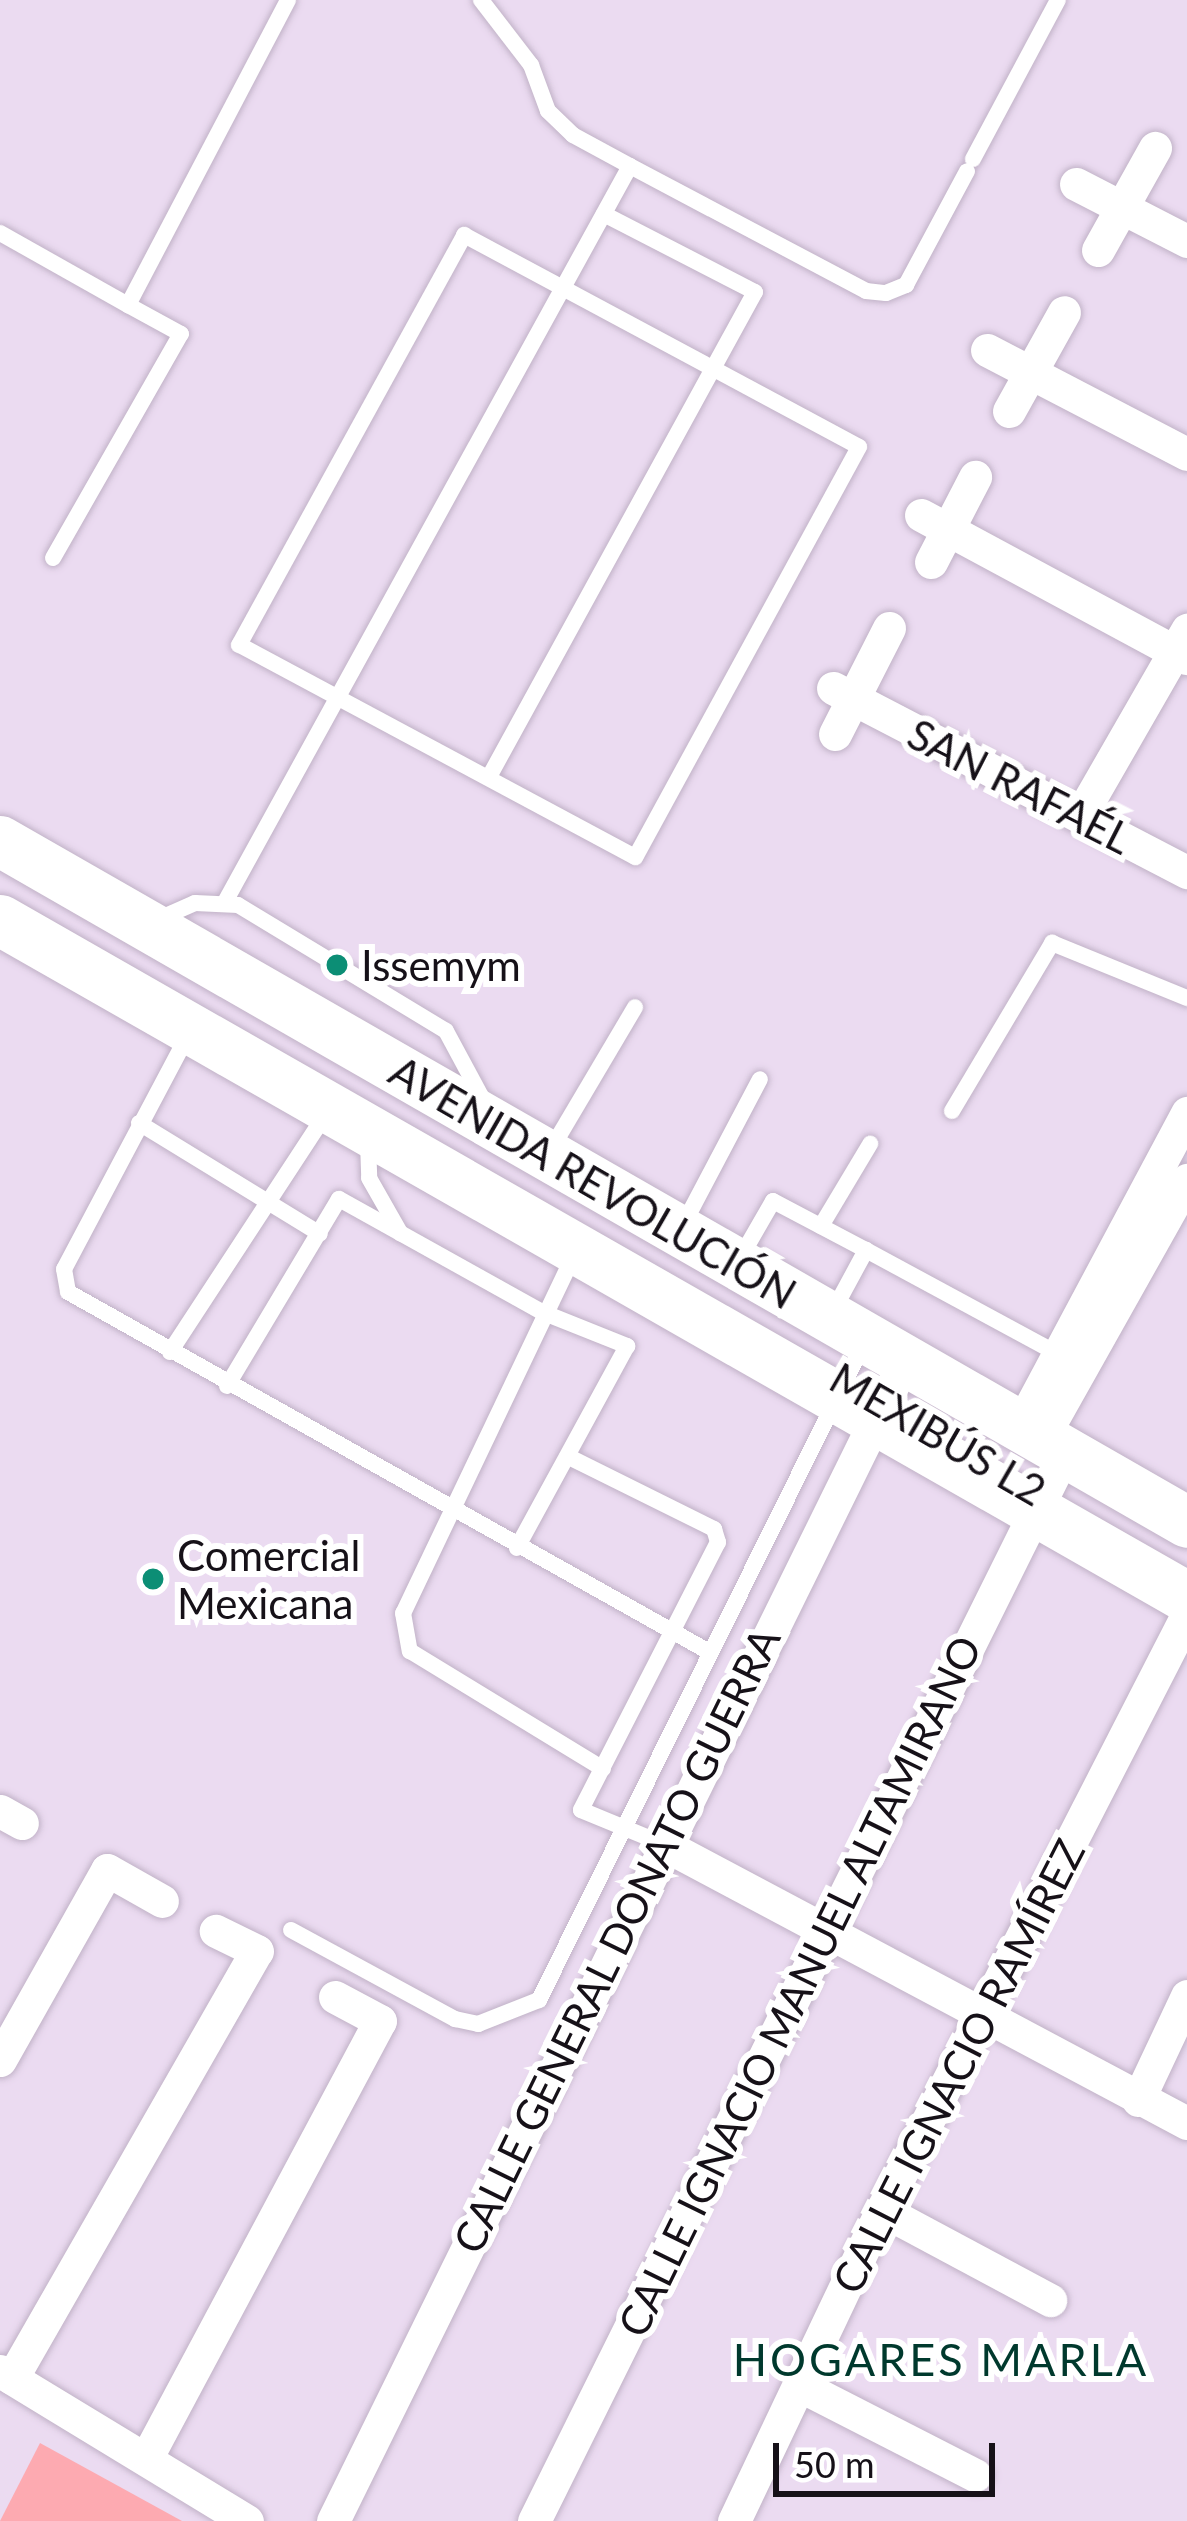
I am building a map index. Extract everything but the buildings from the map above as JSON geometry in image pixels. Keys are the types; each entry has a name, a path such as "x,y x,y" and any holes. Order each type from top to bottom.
{"main road":[{"name":"AVENIDA REVOLUCIÓN","path":"0,841 144,936 552,1156 736,1264 866,1373 1044,1464 1187,1598"},
{"name":"AVENIDA REVOLUCIÓN","path":"0,920 577,1249 866,1373 1044,1464 1187,1522"}],"street":[{"path":"1098,250 1155,148"},
{"path":"1076,184 1187,242"},
{"path":"1009,411 1064,312"},
{"path":"987,350 1187,454"},
{"path":"931,562 934,523 975,477"},
{"path":"934,523 1183,646 1080,816"},
{"path":"835,734 843,694 889,628"},
{"name":"SAN RAFAÉL","path":"843,694 1187,872"},
{"path":"1044,1464 1060,1356 1187,1113"},
{"path":"1044,1464 1187,1180"},
{"name":"CALLE GENERAL DONATO GUERRA","path":"333,2521 661,1843 866,1373"},
{"name":"CALLE IGNACIO MANUEL ALTAMIRANO","path":"534,2521 829,1930 1044,1464"},
{"name":"CALLE IGNACIO RAMÍREZ","path":"734,2521 882,2210 1187,1615"},
{"path":"661,1843 829,1930 981,2018 1187,2123"},
{"path":"0,2060 107,1870 162,1901"},
{"path":"216,1931 257,1951 6,2374 148,2455 247,2521"},
{"path":"1138,2100 1187,1996"},
{"path":"148,2455 380,2021 335,1997"},
{"path":"882,2210 1050,2300"},
{"path":"799,2386 974,2475"}],"lane":[{"path":"128,305 288,0"},
{"path":"482,0 531,65 548,111 573,135 866,291 886,293 906,285 1058,0"},
{"path":"226,902 631,166"},
{"path":"489,777 755,292 604,214"},
{"path":"0,233 181,334 53,558"},
{"path":"464,235 715,369 859,447 635,857 339,694 238,644 464,235"},
{"name":"MEXIBÚS L2","path":"0,901 866,1373"},
{"path":"144,936 195,903 226,902 446,1031 467,1058 494,1124"},
{"name":"MEXIBÚS L2","path":"144,936 866,1373"},
{"path":"952,1111 1052,943 1187,998"},
{"path":"552,1156 635,1007"},
{"path":"191,1029 64,1269 68,1292 448,1511 711,1653"},
{"path":"680,1232 760,1079"},
{"path":"170,1352 268,1202 349,1119 369,1178 402,1235"},
{"path":"140,1123 320,1234"},
{"path":"821,1226 870,1144"},
{"path":"227,1386 339,1198 542,1312 627,1346 571,1457 517,1548"},
{"path":"736,1264 773,1201 1060,1356"},
{"path":"577,1249 542,1312 403,1613 410,1651 604,1769"},
{"path":"291,1930 455,2020 510,2016 539,2000 711,1653 866,1373 866,1250"},
{"path":"571,1457 714,1529 718,1541 669,1629 581,1810 661,1843"},
{"name":"MEXIBÚS L2","path":"1044,1464 1187,1538"},
{"name":"MEXIBÚS L2","path":"1044,1464 1187,1577"}],"shaded area":[{"path":"40,2443 182,2521 0,2521"}],"place":[{"name":"Issemym","path":"337,965"},
{"name":"Comercial Mexicana","path":"153,1579"}],"district":[{"name":"HOGARES MARLA","path":"941,2360"}]}
